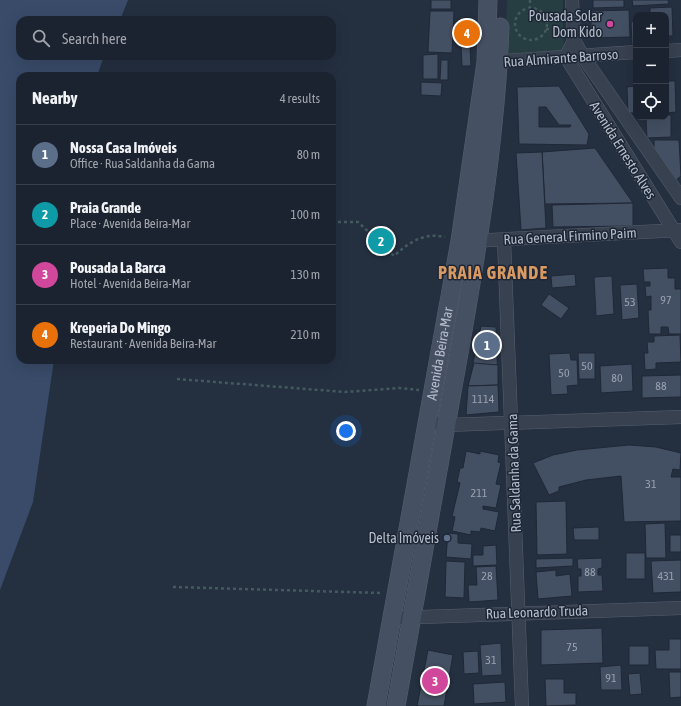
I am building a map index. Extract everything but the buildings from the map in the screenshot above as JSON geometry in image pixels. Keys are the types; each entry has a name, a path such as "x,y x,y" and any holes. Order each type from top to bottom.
{"street":[{"name":"Avenida Beira-Mar","path":"396,706 411,616 447,425 478,241 493,125 492,62 488,0"},
{"name":"Avenida Beira-Mar","path":"376,706 492,62 501,0"},
{"path":"566,57 574,40 572,0"},
{"name":"Avenida Ernesto Alves","path":"574,40 582,55 681,198"},
{"path":"669,51 681,50"},
{"name":"Rua Almirante Barroso","path":"492,62 633,52"},
{"name":"Avenida Ernesto Alves","path":"566,57 677,230 681,242"},
{"name":"Rua General Firmino Paim","path":"460,241 504,240 677,230"},
{"name":"Rua Saldanha da Gama","path":"504,240 513,422 522,706"},
{"path":"428,421 447,425 681,417"},
{"name":"Rua Leonardo Truda","path":"392,618 411,616 681,608"}],"path":[{"path":"530,0 530,8"},
{"path":"530,8 535,8 544,14 547,24 543,34 534,40 529,40 519,35 515,25 517,15 525,9 530,8"},
{"path":"336,222 358,222 394,256 409,243 434,234 460,241"},
{"path":"177,379 345,392 400,388 433,392"},
{"path":"173,587 376,594 397,591"}],"green space":[{"path":"507,0 563,0 564,54 505,55"}],"water":[{"path":"0,0 128,0 122,16 16,16 16,60 103,60 98,72 16,72 16,364 53,364 33,502 0,590"}],"place":[{"name":"Pousada Solar Dom Kido","path":"610,24"},
{"name":"Kreperia Do Mingo","path":"467,33"},
{"name":"Praia Grande","path":"381,241"},
{"name":"Nossa Casa Imóveis","path":"487,345"},
{"name":"Delta Imóveis","path":"447,538"},
{"name":"Pousada La Barca","path":"435,681"}],"district":[{"name":"PRAIA GRANDE","path":"493,273"}]}
